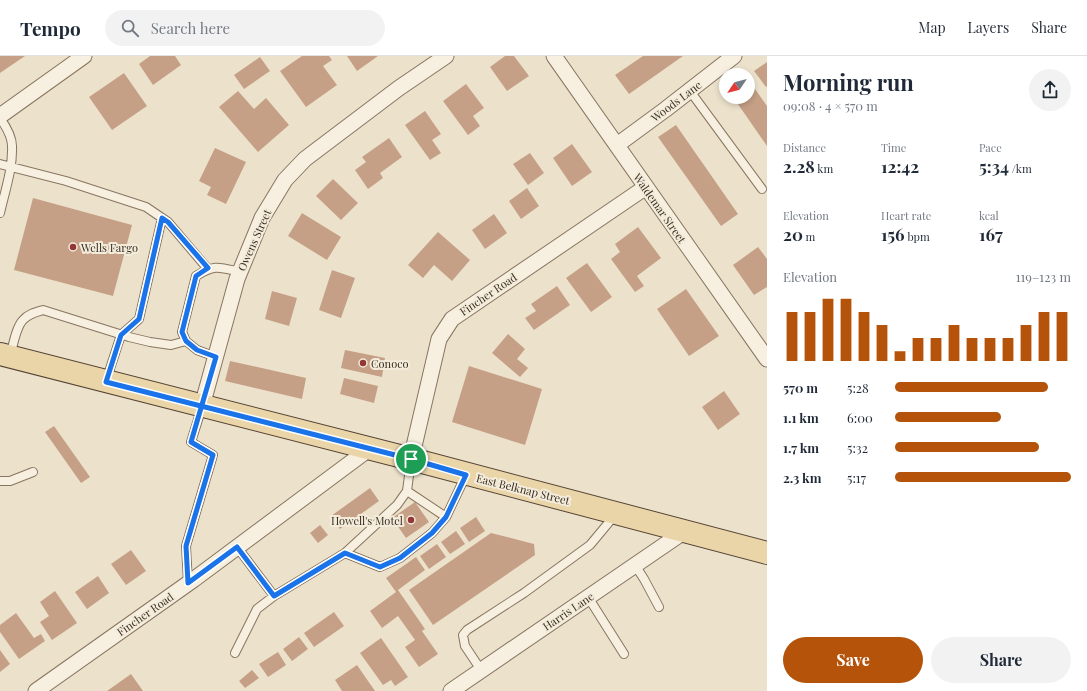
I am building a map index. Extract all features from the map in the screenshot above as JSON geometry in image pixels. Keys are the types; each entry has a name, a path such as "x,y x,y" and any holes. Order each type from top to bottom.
{"main road":[{"name":"East Belknap Street","path":"5,355 411,459 466,475 767,553"}],"street":[{"path":"0,117 84,56"},
{"name":"Owens Street","path":"202,406 240,272 262,218 285,180 312,155 399,88 446,56"},
{"name":"Waldemar Street","path":"554,56 765,353"},
{"name":"Woods Lane","path":"617,145 690,91 734,56"},
{"name":"Fincher Road","path":"411,459 439,339 452,319 646,187"},
{"name":"Fincher Road","path":"36,691 188,583 369,449"},
{"name":"Harris Lane","path":"451,691 685,531"}],"lane":[{"path":"690,91 762,189"},
{"path":"0,117 12,144 10,167 0,213"},
{"path":"0,164 66,182 146,207 168,222 208,268"},
{"path":"106,382 121,335 139,319 162,218"},
{"path":"216,357 197,350 186,341 182,332 196,276 208,268 220,267 240,272"},
{"path":"5,355 23,320 32,313 43,310 121,335 150,342 171,345 186,341"},
{"path":"188,583 186,546 213,455 191,442 202,406"},
{"path":"235,653 257,609 274,596 345,553 397,505 407,491 411,459"},
{"path":"0,481 10,481 33,472"},
{"path":"345,553 380,567 400,558 432,533 446,517 466,475"},
{"path":"407,491 446,517"},
{"path":"481,670 465,646 463,635 467,630 530,589 590,545 616,513"},
{"path":"237,547 274,596"},
{"path":"635,565 659,607"},
{"path":"588,597 624,654"}],"building":[{"path":"0,56 25,56 0,73"},
{"path":"150,56 175,56 181,65 153,85 139,64"},
{"path":"302,56 329,56 332,60 323,66 337,85 306,107 280,71"},
{"path":"347,56 378,56 357,71"},
{"path":"505,56 514,56 529,76 507,91 490,67"},
{"path":"643,56 683,56 629,94 615,75"},
{"path":"260,57 270,71 244,89 234,75"},
{"path":"767,62 766,87 755,72 755,70"},
{"path":"124,73 147,106 112,130 89,97"},
{"path":"466,84 484,108 473,116 480,126 468,135 443,101"},
{"path":"755,89 767,106 767,146 738,104 755,104"},
{"path":"238,91 254,109 266,98 289,125 258,152 219,107"},
{"path":"425,111 441,134 432,140 441,153 430,160 405,125"},
{"path":"676,125 738,214 721,226 658,137"},
{"path":"389,138 402,157 380,173 383,178 368,189 355,170 366,162 362,157"},
{"path":"572,144 592,172 572,186 553,158"},
{"path":"215,148 246,162 226,204 207,195 211,187 199,181"},
{"path":"530,153 544,173 528,185 513,164"},
{"path":"333,179 358,203 341,220 316,196"},
{"path":"527,188 539,206 521,219 509,201"},
{"name":"Wells Fargo","path":"33,198 132,225 113,296 14,270"},
{"path":"302,213 341,237 327,260 288,236"},
{"path":"494,214 507,233 485,249 472,230"},
{"path":"638,227 661,258 637,276 644,286 635,292 611,259 620,252 615,244"},
{"path":"438,232 470,260 452,281 434,265 423,278 408,265"},
{"path":"758,247 767,259 767,287 754,295 733,265"},
{"path":"587,263 612,297 591,312 566,278"},
{"path":"332,270 355,278 341,318 319,310"},
{"path":"557,286 570,305 534,330 525,318 536,311 531,304"},
{"path":"686,289 719,336 689,356 657,309"},
{"path":"272,291 297,298 289,326 265,319"},
{"path":"508,334 525,349 517,359 528,368 520,377 492,353"},
{"name":"Conoco","path":"345,350 385,358 382,377 341,368"},
{"path":"230,361 306,378 302,399 225,381"},
{"path":"469,366 542,389 525,445 452,422"},
{"name":"Conoco","path":"344,378 378,386 374,403 340,394"},
{"path":"724,391 740,414 718,430 702,407"},
{"path":"54,426 90,477 81,483 45,432"},
{"path":"370,488 379,501 340,529 331,516"},
{"name":"Howell's Motel","path":"415,502 429,522 406,538 392,518"},
{"path":"476,517 485,531 469,542 460,528"},
{"path":"320,525 328,535 318,543 310,533"},
{"path":"456,531 465,544 450,554 441,542"},
{"path":"491,533 534,544 535,555 433,625 409,590"},
{"path":"437,544 446,557 429,569 420,556"},
{"path":"131,550 146,571 126,585 111,564"},
{"path":"416,557 425,570 398,590 425,629 422,631 438,654 419,667 405,647 415,640 398,616 382,628 370,611 396,592 386,578"},
{"path":"98,576 109,593 87,609 75,592"},
{"path":"55,591 77,623 52,640 40,622 49,616 40,602"},
{"path":"334,612 344,626 314,647 304,633"},
{"path":"16,613 34,638 41,634 45,641 19,659 0,632 0,625"},
{"path":"299,637 308,649 292,661 283,649"},
{"path":"381,638 408,677 395,686 391,680 383,685 360,653"},
{"path":"0,650 10,664 0,672"},
{"path":"278,652 286,665 268,677 259,664"},
{"path":"357,665 375,691 342,691 335,680"},
{"path":"252,670 259,678 245,688 239,681"},
{"path":"131,674 143,691 107,691"}],"place":[{"name":"Wells Fargo","path":"73,247"},
{"name":"Conoco","path":"363,363"},
{"name":"Howell's Motel","path":"411,520"}],"route":[{"path":"411,459 202,406 106,382 121,335 139,319 162,218 168,222 208,268 196,276 182,332 186,341 197,350 216,357 202,406 191,442 213,455 186,546 188,583 237,547 274,596 345,553 380,567 400,558 432,533 446,517 466,475 411,459"}]}
